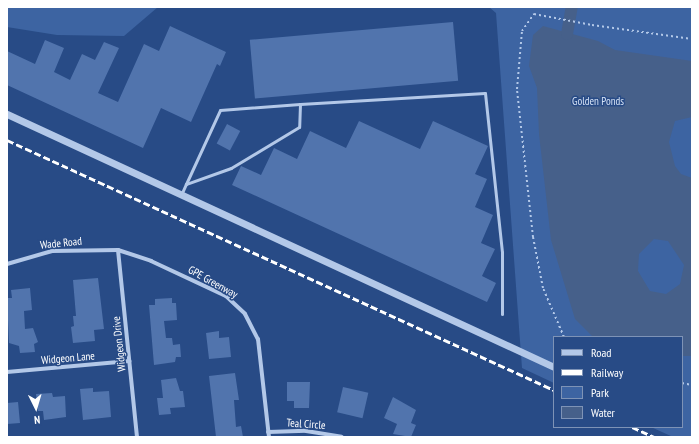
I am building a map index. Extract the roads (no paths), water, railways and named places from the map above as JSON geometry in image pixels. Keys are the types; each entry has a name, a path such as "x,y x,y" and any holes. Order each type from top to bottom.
{"street":[{"path":"7,114 553,367"},
{"name":"Wade Road","path":"7,264 52,252 118,250"},
{"name":"Widgeon Drive","path":"118,250 137,437"},
{"name":"GPE Greenway","path":"118,250 209,287 240,308 253,327 258,343 268,437"},
{"name":"Widgeon Lane","path":"7,372 130,361"},
{"name":"Teal Circle","path":"268,432 306,431 342,437"}],"lane":[{"path":"181,195 220,110 485,93 502,252 502,314"},
{"path":"186,184 230,168 299,127 300,104"}],"water":[{"name":"Golden Ponds","path":"543,26 598,41 615,50 692,61 692,117 675,121 669,142 675,166 681,174 692,178 692,356 683,356 683,336 592,336 575,319 551,240 539,134 537,88 529,66 533,35","holes":["654,239 668,241 684,265 680,284 666,294 650,291 638,271 639,254"]}],"waterway":[{"path":"567,34 572,7"}],"railway":[{"path":"7,140 553,390"},
{"path":"634,428 654,437"}]}
